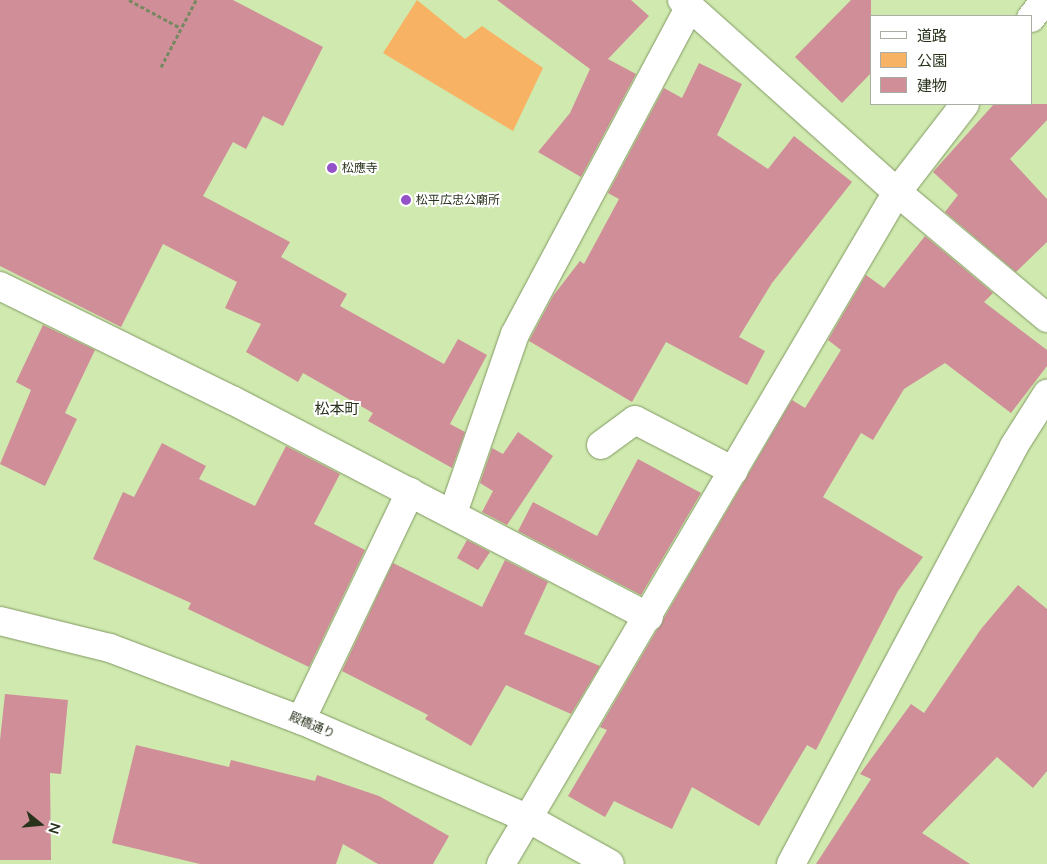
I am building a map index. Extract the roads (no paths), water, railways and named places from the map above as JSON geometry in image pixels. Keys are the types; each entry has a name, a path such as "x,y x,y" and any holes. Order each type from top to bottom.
{"street":[{"path":"1032,17 1044,0"},
{"path":"453,513 515,334 686,3 897,192 1047,318"},
{"path":"501,864 531,820 897,192 964,105"},
{"path":"0,286 453,513 649,617"},
{"path":"791,864 1014,446 1047,394"},
{"path":"600,445 635,420 734,471"},
{"path":"301,720 410,492"},
{"name":"殿橋通り","path":"0,621 110,648 301,720 531,820 610,864"}],"place":[{"name":"松應寺","path":"332,168"},
{"name":"松平広忠公廟所","path":"406,200"}],"district":[{"name":"松本町","path":"337,409"}]}
